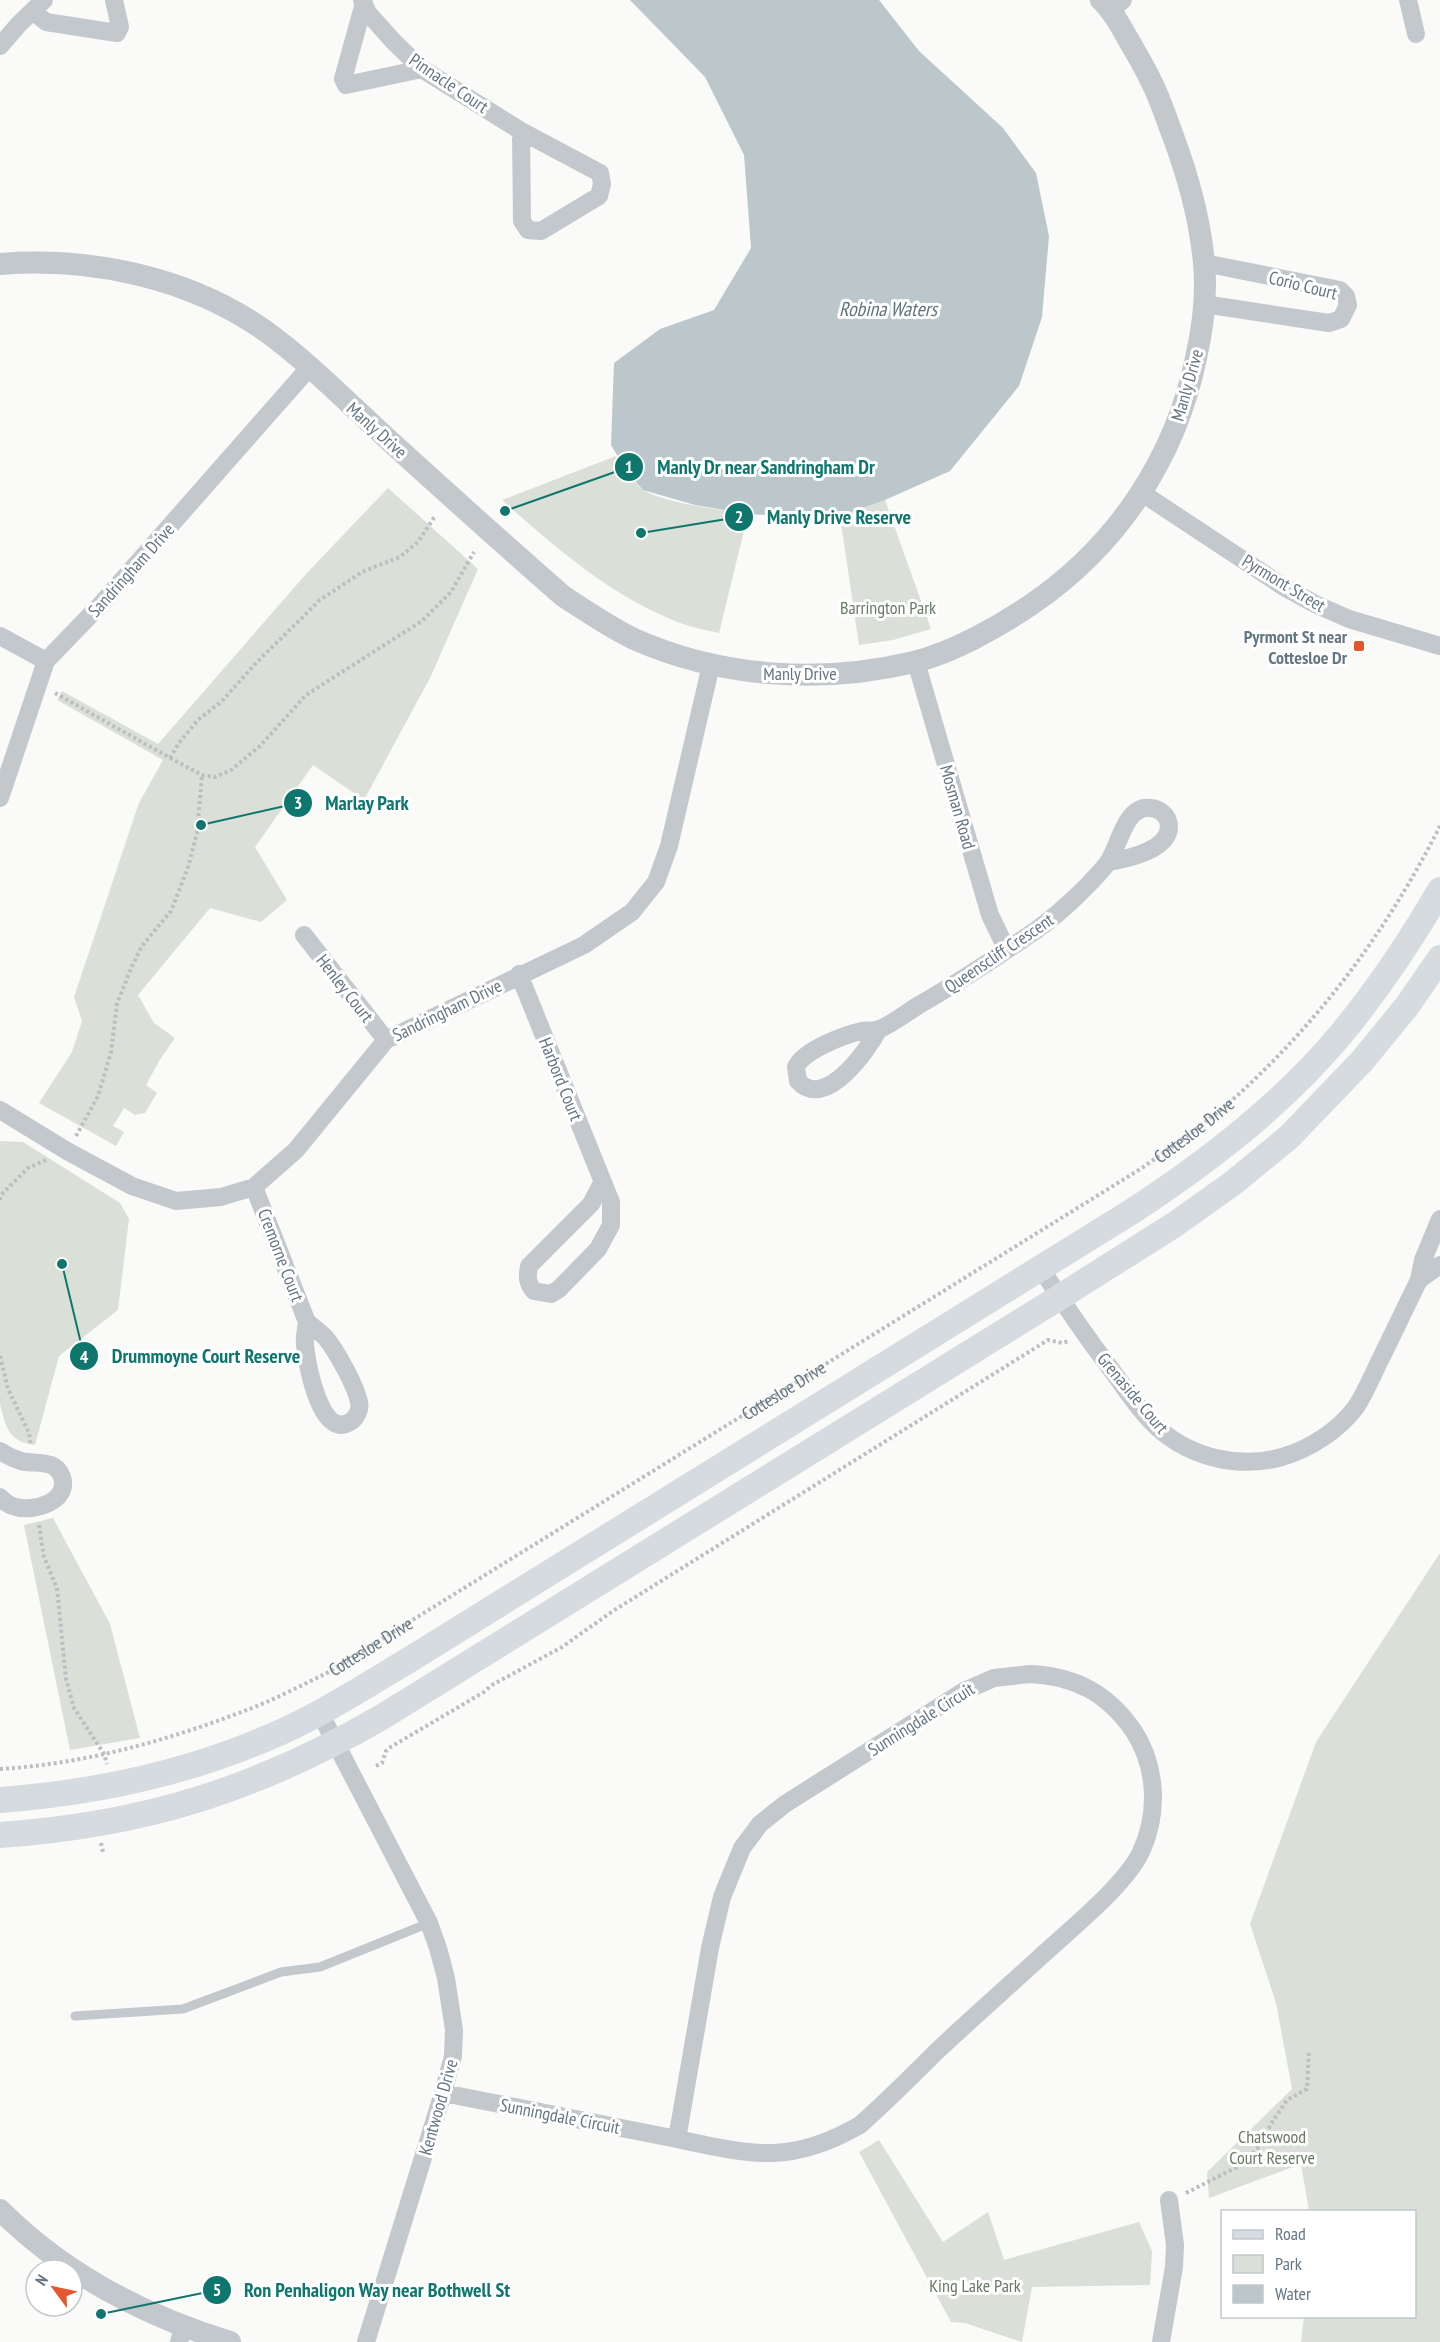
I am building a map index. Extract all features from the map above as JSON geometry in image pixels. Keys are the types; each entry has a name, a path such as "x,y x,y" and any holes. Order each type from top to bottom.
{"main road":[{"name":"Cottesloe Drive","path":"0,1800 94,1790 164,1774 249,1745 320,1713 1180,1180 1239,1135 1342,1034 1412,938 1440,890"},
{"path":"0,1834 63,1829 116,1821 178,1806 266,1776 336,1743 418,1694 1060,1297 1205,1204 1289,1137 1324,1103 1386,1034 1440,958"}],"street":[{"path":"0,46 38,5 46,22 117,33 120,27 114,0"},
{"path":"1408,0 1416,34"},
{"path":"363,2 343,79 346,85 422,69"},
{"name":"Pinnacle Court","path":"363,2 368,13 422,69 521,131 600,173 602,184 598,196 541,231 528,230 522,221 521,131"},
{"name":"Manly Drive","path":"0,264 37,261 93,265 138,274 217,302 264,330 309,368 563,596 598,619 635,639 711,665 755,673 799,675 844,673 916,662 1002,624 1054,589 1087,560 1107,539 1142,493 1169,444 1188,394 1199,347 1204,304 1204,263 1188,176 1151,81 1112,3"},
{"name":"Corio Court","path":"1204,263 1340,290 1346,296 1348,305 1341,319 1329,323 1204,304"},
{"name":"Sandringham Drive","path":"0,798 46,662 103,602 309,368"},
{"name":"Pyrmont Street","path":"1142,493 1284,587 1315,604 1349,619 1440,646"},
{"path":"0,636 46,662"},
{"name":"Mosman Road","path":"916,662 990,915 1007,950"},
{"name":"Sandringham Drive","path":"0,1110 67,1151 132,1186 176,1201 221,1197 254,1187 296,1150 386,1040 519,974 584,945 632,912 656,882 669,846 711,665"},
{"name":"Queenscliff Crescent","path":"879,1029 964,979 1053,917 1108,862"},
{"name":"Henley Court","path":"304,935 386,1040"},
{"name":"Harbord Court","path":"519,974 611,1202 611,1226 598,1249 559,1289 551,1294 534,1291 529,1285 527,1276 529,1266 591,1204 602,1184"},
{"name":"Cremorne Court","path":"254,1187 307,1323 305,1343 310,1374 324,1414 332,1422 343,1425 352,1421 358,1413 360,1404 339,1356 323,1335 307,1323"},
{"name":"Grenaside Court","path":"1040,1268 1093,1346 1158,1428 1190,1450 1208,1457 1226,1461 1262,1461 1293,1454 1310,1445 1341,1424 1356,1407 1419,1280 1440,1219"},
{"name":"Grenaside Court","path":"1419,1280 1440,1264"},
{"path":"0,1451 22,1461 50,1464 62,1478 63,1487 56,1499 36,1507 15,1507 0,1497"},
{"name":"Sunningdale Circuit","path":"443,2093 677,2139 739,2151 792,2153 820,2145 860,2125 1106,1895 1140,1854 1150,1825 1154,1791 1151,1775 1140,1741 1109,1703 1080,1684 1047,1675 1008,1676 980,1683 805,1792 760,1824 742,1848 722,1897 710,1948 677,2139"},
{"name":"Kentwood Drive","path":"320,1713 429,1923 446,1978 454,2030 453,2056 443,2093 366,2342"},
{"path":"1161,2342 1174,2267 1175,2245 1169,2200"},
{"path":"0,2210 31,2237 90,2280 182,2334 230,2342"}],"lane":[{"path":"75,2016 183,2009 281,1972 320,1967 429,1923"}],"path":[{"path":"170,758 198,720 222,701 257,662 320,600 362,572 400,557 418,542 435,516"},
{"path":"38,684 202,775 215,777 231,770 260,746 306,695 337,673 375,652 422,621 451,592 474,552"},
{"path":"0,1200 1,1195 28,1168 67,1151 98,1096 111,1052 117,1004 142,946 171,910 188,867 197,833 202,775"},
{"name":"Cottesloe Drive","path":"0,1768 36,1767 105,1754 174,1737 236,1714 327,1673 1142,1168 1195,1130 1241,1092 1314,1018 1352,972 1386,923 1419,868 1440,826"},
{"path":"376,1766 382,1763 389,1748 492,1685 562,1647 613,1611 1048,1340 1052,1339 1062,1343 1069,1340"},
{"path":"0,1356 8,1389 29,1433 32,1462"},
{"path":"36,1507 44,1557 57,1588 66,1679 74,1708 105,1754"},
{"path":"1169,2200 1217,2179 1241,2164 1260,2146 1287,2100 1306,2090 1309,2052"}],"green space":[{"path":"616,456 634,482 651,494 693,505 748,514 719,633 683,624 633,601 587,571 502,500"},
{"path":"388,488 478,569 431,676 364,800 313,765 255,847 287,900 261,922 210,908 138,995 154,1023 175,1038 146,1085 157,1093 145,1113 135,1115 124,1108 113,1126 124,1132 116,1146 39,1103 72,1052 82,1021 74,997 139,803 163,760 57,700 62,691 158,744 306,574"},
{"name":"Barrington Park","path":"885,500 931,629 893,640 859,645 840,516"},
{"path":"0,1141 23,1142 120,1203 129,1219 118,1310 59,1356 35,1445 19,1441 14,1437 4,1420 0,1404"},
{"path":"53,1518 110,1624 140,1738 70,1750 24,1525"},
{"name":"Chatswood Court Reserve","path":"1440,1553 1440,2342 1301,2342 1304,2318 1416,2318 1416,2210 1309,2210 1301,2164 1209,2198 1207,2172 1292,2089 1276,2003 1250,1924 1316,1742"},
{"name":"King Lake Park","path":"879,2140 943,2242 988,2212 1004,2260 1139,2222 1152,2251 1150,2285 1032,2287 1022,2342 965,2323 951,2322 859,2152"}],"water":[{"name":"Robina Waters","path":"630,0 879,0 919,51 1003,128 1036,173 1049,236 1042,317 1019,386 950,471 885,500 840,516 821,518 748,514 695,505 643,490 629,475 611,445 614,363 660,329 714,310 751,248 744,155 705,77"}],"place":[{"name":"Manly Dr near Sandringham Dr","path":"505,511"},
{"name":"Manly Drive Reserve","path":"641,533"},
{"name":"Pyrmont St near Cottesloe Dr","path":"1359,646"},
{"name":"Marlay Park","path":"201,825"},
{"name":"Drummoyne Court Reserve","path":"62,1264"},
{"name":"Ron Penhaligon Way near Bothwell St","path":"101,2314"}]}
